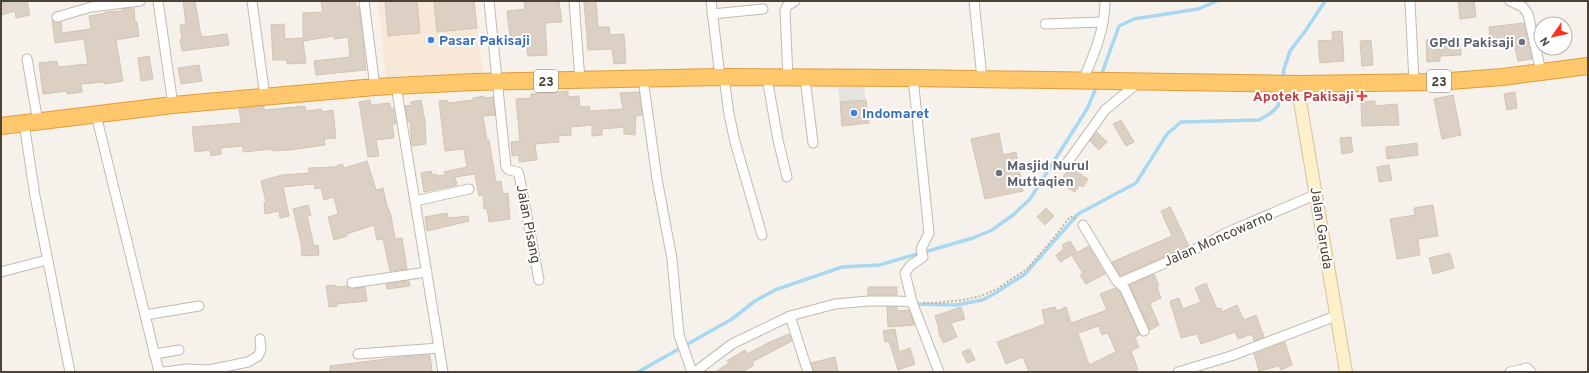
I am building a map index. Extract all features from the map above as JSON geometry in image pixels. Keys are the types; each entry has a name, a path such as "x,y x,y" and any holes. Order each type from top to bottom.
{"highway":[{"name":"23","path":"1,126 173,105 396,86 474,82 722,77 982,78 1120,82 1288,84 1414,82 1503,77 1588,66"}],"street":[{"path":"57,17 91,7 140,1"},
{"path":"158,1 173,105"},
{"path":"252,1 265,97"},
{"path":"364,1 375,88"},
{"path":"489,1 497,82"},
{"path":"574,1 580,80"},
{"path":"710,1 722,77 735,142 762,235"},
{"path":"788,78 785,11 787,6 794,1"},
{"path":"974,1 982,78"},
{"path":"1088,81 1103,22 1105,1"},
{"path":"1410,1 1414,82"},
{"path":"1510,1 1523,7 1528,14 1541,72"},
{"path":"712,14 763,9"},
{"path":"1045,24 1103,22"},
{"path":"27,60 35,196 70,372"},
{"path":"767,78 778,140 787,177"},
{"path":"805,78 814,143"},
{"path":"913,78 929,233 922,253 905,274 913,305 939,372"},
{"path":"643,79 657,179 672,260 679,335 694,372 732,344 790,316 835,304 897,300 913,305"},
{"name":"Jalan Pisang","path":"497,82 506,168 519,173 539,280"},
{"path":"1067,163 1105,110 1139,82"},
{"name":"Jalan Garuda","path":"1288,84 1317,194 1346,372"},
{"path":"396,86 443,372"},
{"path":"96,115 159,372"},
{"path":"415,201 469,189"},
{"name":"Jalan Moncowarno","path":"1119,283 1188,253 1226,233 1317,194"},
{"path":"1083,225 1116,280 1125,289 1144,331"},
{"path":"1,272 47,260"},
{"path":"352,283 427,272"},
{"path":"145,315 200,306"},
{"path":"790,316 808,372"},
{"path":"1178,372 1231,356 1336,316"},
{"path":"164,372 188,369 209,370 248,362 258,356 261,350 260,339"},
{"path":"358,354 439,348"},
{"path":"154,354 179,350"},
{"path":"1510,372 1527,368 1531,372"}],"path":[{"path":"913,305 963,300 981,296 996,289 1028,268 1070,217 1073,217"}],"shaded area":[{"name":"Pasar Pakisaji","path":"378,1 474,1 484,78 387,85"},
{"path":"838,87 864,87 866,100 840,102"}],"building":[{"path":"7,1 27,1 30,15 16,18 15,11 1,15 1,3"},
{"path":"183,1 195,1 201,36 204,37 227,34 229,45 182,51 180,25 186,24"},
{"path":"321,1 356,1 356,7 359,7 366,70 316,75 314,61 350,57 348,37 334,39 334,36 303,41 306,63 287,64 287,60 273,60 271,25 284,24 285,39 303,38 303,13 323,12"},
{"path":"385,1 417,1 420,33 388,36"},
{"path":"434,1 474,1 477,28 437,32"},
{"path":"524,1 559,1 562,22 545,23 547,55 528,56 526,35 510,37 507,11 525,9"},
{"path":"596,1 598,27 609,27 610,35 624,34 626,63 614,64 612,49 588,50 584,2"},
{"path":"1458,1 1474,1 1476,17 1460,19"},
{"path":"134,8 135,22 137,22 139,36 116,40 123,81 105,84 104,82 81,84 82,92 67,94 67,91 43,94 39,63 57,61 58,67 88,64 84,39 55,43 52,20 55,23 61,22 62,33 91,29 89,16"},
{"path":"1524,23 1532,59 1518,61 1515,48 1503,49 1502,44 1491,46 1489,27"},
{"path":"1342,31 1344,61 1320,63 1318,41 1333,40 1332,32"},
{"path":"1460,38 1461,55 1440,56 1440,61 1427,62 1426,40"},
{"path":"1371,40 1373,65 1362,66 1360,41"},
{"path":"149,56 153,79 141,81 138,58"},
{"path":"199,65 202,81 181,84 178,68"},
{"path":"568,91 568,97 579,96 580,107 589,106 590,111 623,109 620,93 639,92 642,115 636,116 635,135 624,134 624,127 602,129 602,135 592,136 592,125 571,127 571,135 558,136 559,142 535,144 537,160 519,162 519,155 512,156 511,142 520,141 516,99 531,98 531,94"},
{"path":"1515,92 1517,108 1507,110 1504,94"},
{"path":"1453,95 1461,135 1442,139 1434,99"},
{"path":"484,96 484,98 493,97 495,115 483,116 487,140 489,140 496,182 501,181 503,194 508,193 510,219 489,222 487,208 484,209 483,195 479,196 475,174 455,177 457,185 424,192 421,173 431,171 432,175 445,175 444,172 467,167 464,149 445,151 439,101 447,100 448,103 473,100 473,98"},
{"path":"370,100 371,105 390,103 390,108 393,108 396,124 392,124 394,138 376,140 379,156 368,157 359,102"},
{"path":"421,100 425,121 426,144 412,146 410,121 408,122 405,106 412,105 411,102"},
{"name":"Indomaret","path":"866,100 869,123 842,126 840,102"},
{"path":"1375,101 1375,106 1397,104 1399,125 1362,126 1361,102"},
{"path":"264,106 264,110 305,106 306,111 321,109 322,112 333,110 336,138 324,139 325,145 290,150 273,151 273,149 243,152 243,146 221,148 221,154 211,156 210,150 195,152 192,127 241,123 239,109"},
{"path":"1121,120 1134,142 1126,146 1113,124"},
{"path":"1097,132 1107,142 1099,150 1090,141"},
{"name":"Masjid Nurul Muttaqien","path":"999,133 1003,155 1016,152 1023,191 985,199 971,139"},
{"path":"1351,137 1353,152 1342,154 1340,138"},
{"path":"1417,143 1418,155 1387,159 1386,147"},
{"path":"367,161 376,190 383,188 388,210 389,209 391,216 395,239 402,238 407,269 390,271 383,239 377,240 374,225 334,240 328,217 338,214 334,197 324,200 321,188 315,189 314,184 283,187 289,216 280,218 279,211 265,214 264,203 266,202 261,181 282,175 309,173 309,168 334,167 342,164 344,168"},
{"path":"1389,165 1392,180 1379,182 1377,167"},
{"path":"1071,168 1088,179 1083,187 1079,185 1075,192 1060,184 1064,175"},
{"path":"308,205 311,215 307,216 314,246 318,245 319,255 302,256 301,243 293,209"},
{"path":"1433,205 1438,236 1418,239 1420,255 1397,259 1390,219 1415,215 1414,208"},
{"path":"1170,207 1189,246 1120,276 1112,262 1172,236 1161,211"},
{"path":"1046,208 1054,216 1045,225 1037,217"},
{"path":"447,213 448,218 468,216 469,221 427,231 425,217"},
{"path":"1070,241 1077,252 1060,262 1056,255 1064,249 1062,245"},
{"path":"1088,246 1105,274 1086,284 1080,275 1083,273 1072,256"},
{"path":"1450,253 1454,268 1433,274 1429,258"},
{"path":"1154,274 1159,286 1157,287 1161,298 1150,303 1159,325 1150,330 1129,285"},
{"path":"409,281 410,286 387,289 386,284"},
{"path":"1206,283 1217,309 1221,308 1222,312 1237,305 1244,320 1256,315 1264,337 1254,341 1252,334 1238,339 1235,332 1201,344 1197,334 1181,338 1170,301 1179,298 1183,309 1201,302 1195,288"},
{"path":"335,285 335,287 347,286 352,289 365,287 367,301 337,304 337,306 329,307 326,286"},
{"path":"868,287 897,287 897,295 868,295"},
{"path":"1115,288 1120,292 1140,335 1135,337 1139,347 1131,351 1138,370 1131,372 1029,372 1023,357 1006,364 997,342 1045,324 1042,310 1055,307 1057,311 1066,307 1071,323 1107,310 1100,294","holes":["1099,326 1102,335 1108,333 1116,352 1089,365 1078,333"]},
{"path":"887,307 897,307 897,311 909,310 914,325 888,327"},
{"path":"961,307 965,319 951,323 957,337 943,343 935,316"},
{"path":"895,329 899,352 910,348 915,364 898,370 889,341 885,342 883,331"},
{"path":"789,334 792,341 752,362 754,365 742,372 715,372 729,363 727,361 745,350 747,354"},
{"path":"1285,342 1292,365 1281,370 1279,366 1259,371 1254,354"},
{"path":"970,349 975,360 967,363 962,352"},
{"path":"430,355 432,372 330,372 330,366"},
{"path":"835,357 838,372 814,372 811,363"}],"waterway":[{"path":"1101,76 1119,26 1134,19 1198,9 1217,1"},
{"path":"1283,80 1284,69 1290,51 1325,1"},
{"path":"638,372 732,319 755,301 775,290 842,267 879,265 973,238 992,230 1013,215 1030,199 1087,109 1097,86"},
{"path":"913,304 956,305 982,300 994,294 1025,274 1078,214 1136,183 1167,134 1181,122 1259,120 1271,113 1278,106 1282,88"}],"place":[{"name":"Pasar Pakisaji","path":"431,40"},
{"name":"GPdI Pakisaji","path":"1522,42"},
{"name":"Apotek Pakisaji","path":"1362,96"},
{"name":"Indomaret","path":"854,113"},
{"name":"Masjid Nurul Muttaqien","path":"999,173"}]}
